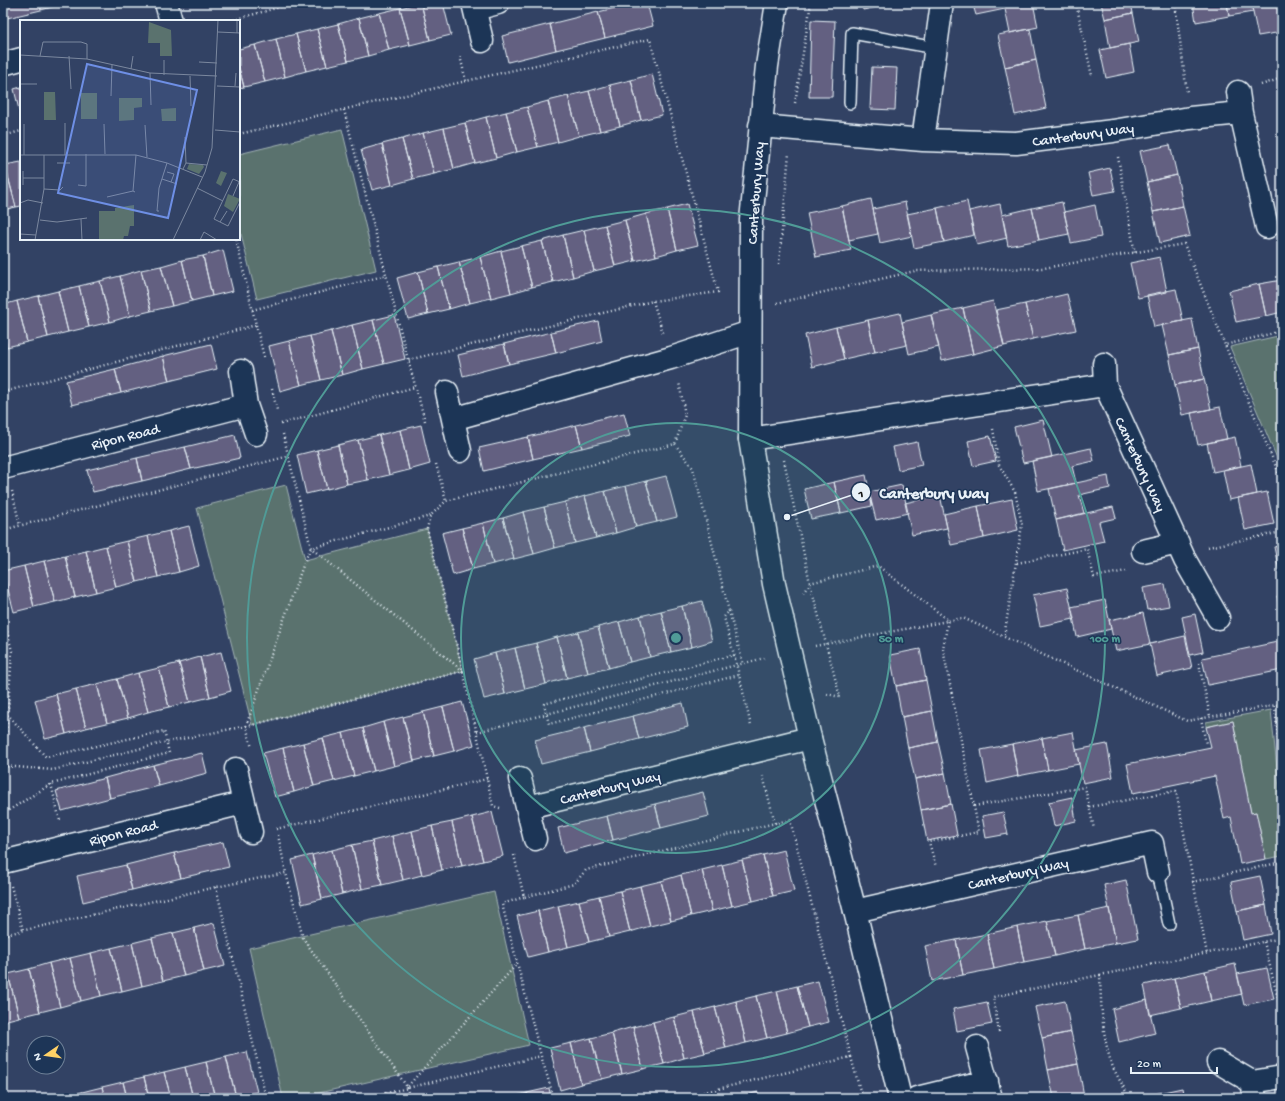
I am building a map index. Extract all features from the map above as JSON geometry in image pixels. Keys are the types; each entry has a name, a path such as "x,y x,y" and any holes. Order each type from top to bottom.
{"street":[{"path":"482,41 474,6 498,3"},
{"name":"Canterbury Way","path":"777,3 760,126 751,220 750,439 774,584 810,738 855,911 900,1098"},
{"path":"923,140 942,3"},
{"path":"3,64 20,59"},
{"name":"Canterbury Way","path":"760,126 923,140 1016,143 1113,131 1190,118 1240,102 1267,227"},
{"path":"454,419 671,358 750,332"},
{"path":"240,371 246,405 256,434"},
{"name":"Canterbury Way","path":"750,439 988,402 1104,375 1180,548 1218,618"},
{"path":"447,392 460,451"},
{"name":"Ripon Road","path":"3,468 246,405"},
{"path":"1143,551 1180,548"},
{"name":"Canterbury Way","path":"528,806 810,738"},
{"path":"236,769 243,803 252,832"},
{"path":"520,779 528,806 535,839"},
{"name":"Ripon Road","path":"3,862 243,803"},
{"name":"Canterbury Way","path":"855,911 1152,843 1158,872"},
{"path":"917,1098 989,1090 977,1047"},
{"path":"1218,1062 1254,1090 1282,1077"}],"lane":[{"path":"850,103 852,33 936,48"},
{"path":"1158,872 1169,924"}],"path":[{"path":"234,20 294,3"},
{"path":"778,272 791,129 811,3"},
{"path":"1076,3 1092,76"},
{"path":"1175,3 1190,118"},
{"path":"240,134 650,39 718,292 653,301 408,360"},
{"path":"459,52 466,81"},
{"path":"344,110 426,426"},
{"path":"3,136 20,131"},
{"path":"1113,131 1135,254"},
{"path":"236,240 265,361"},
{"path":"776,296 775,304 915,271 1044,268 1135,254 1184,244 1282,481"},
{"path":"252,310 387,275"},
{"path":"653,301 682,392 685,415 675,444"},
{"path":"3,392 256,325"},
{"path":"1225,345 1282,331"},
{"path":"270,383 278,411"},
{"path":"281,424 415,387"},
{"path":"988,402 999,464 1015,492 1022,525 1004,637"},
{"path":"279,418 311,548 463,671"},
{"path":"778,435 810,583 840,697"},
{"path":"246,726 305,560 311,548 430,516 446,501 675,444"},
{"path":"675,444 693,468 743,664"},
{"path":"3,530 289,456"},
{"path":"436,463 446,501"},
{"path":"430,516 427,529 463,671"},
{"path":"1180,548 1282,532"},
{"path":"1017,563 1087,549 1094,578 1132,570"},
{"path":"810,583 878,566 948,620"},
{"path":"729,611 724,617 734,655 739,675 549,724 544,704 734,655"},
{"path":"3,616 12,651 3,782"},
{"path":"809,648 963,618 1187,721 1282,704"},
{"path":"942,891 929,842 979,832 943,649 948,620"},
{"path":"477,732 770,657"},
{"path":"1198,663 1210,716"},
{"path":"3,766 53,770 167,742 246,726 463,671"},
{"path":"1274,706 1282,782"},
{"path":"3,716 8,715"},
{"path":"3,814 51,784 169,753 164,731 46,757 8,715"},
{"path":"1201,718 1206,744"},
{"path":"276,829 488,779"},
{"path":"51,784 67,846"},
{"path":"974,806 1085,787 1100,855"},
{"path":"1089,807 1176,791 1192,882 1207,954"},
{"path":"774,823 790,820 862,1098"},
{"path":"1192,882 1282,862"},
{"path":"3,935 216,887 286,873 303,938 407,1087 410,1098"},
{"path":"216,887 266,1098"},
{"path":"524,897 502,904 541,1056 554,1098"},
{"path":"999,1035 993,997 1282,938"},
{"path":"1264,942 1282,1015"},
{"path":"407,1087 517,964"},
{"path":"1100,975 1101,1011 1105,1041 1111,1064 1129,1098"},
{"path":"366,1098 541,1056"},
{"path":"680,1098 851,1057"},
{"path":"3,1076 8,1098"}],"green space":[{"path":"342,129 376,270 257,299 240,230 240,154"},
{"path":"1282,335 1282,470 1230,347"},
{"path":"286,485 305,560 427,529 463,671 252,725 197,508"},
{"path":"1271,710 1282,817 1282,856 1266,859 1256,812 1251,813 1233,721 1206,727 1206,722"},
{"path":"494,892 529,1045 297,1098 283,1098 249,948"}],"building":[{"path":"3,3 40,3 41,10 3,19"},
{"path":"40,3 67,3 41,10"},
{"path":"421,3 443,3 451,35 430,40"},
{"path":"421,3 430,40 410,45 400,8"},
{"path":"636,3 647,3 653,26 605,38 598,12"},
{"path":"862,3 891,3 892,4 863,10"},
{"path":"982,3 1033,3 1038,27 1010,33 1005,9 976,15 973,5"},
{"path":"1101,3 1131,3 1133,13 1105,19"},
{"path":"1193,3 1227,3 1229,16 1196,22"},
{"path":"1227,3 1251,3 1253,12 1229,16"},
{"path":"1251,3 1282,3 1282,32 1258,36"},
{"path":"400,8 410,45 389,50 379,13"},
{"path":"598,12 605,38 556,50 550,24"},
{"path":"379,13 389,50 368,56 359,18"},
{"path":"1133,13 1139,42 1110,48 1105,19"},
{"path":"359,18 368,56 348,61 338,24"},
{"path":"811,20 835,21 832,97 809,97"},
{"path":"338,24 348,61 327,66 317,29"},
{"path":"550,24 556,50 508,62 502,36"},
{"path":"317,29 327,66 306,71 296,34"},
{"path":"1030,29 1036,60 1005,67 998,35"},
{"path":"296,34 306,71 285,77 276,39"},
{"path":"276,39 285,77 265,82 255,45"},
{"path":"1129,44 1134,72 1106,78 1100,50"},
{"path":"255,45 265,82 244,87 240,72 240,49"},
{"path":"1036,60 1046,108 1015,115 1005,67"},
{"path":"872,67 897,68 895,110 870,109"},
{"path":"240,72 244,87 240,88"},
{"path":"652,74 662,115 641,120 631,80"},
{"path":"631,80 641,120 620,126 610,85"},
{"path":"610,85 620,126 600,131 589,91"},
{"path":"20,87 20,114 14,89"},
{"path":"589,91 600,131 579,136 568,96"},
{"path":"568,96 579,136 558,142 548,101"},
{"path":"548,101 558,142 538,147 527,107"},
{"path":"527,107 538,147 517,152 506,112"},
{"path":"506,112 517,152 496,158 486,117"},
{"path":"486,117 496,158 475,163 465,123"},
{"path":"465,123 475,163 454,169 444,128"},
{"path":"444,128 454,169 434,174 423,133"},
{"path":"423,133 434,174 413,179 402,139"},
{"path":"402,139 413,179 392,185 382,144"},
{"path":"382,144 392,185 372,190 361,150"},
{"path":"1170,145 1177,175 1147,182 1140,151"},
{"path":"20,162 20,206 16,207 5,165"},
{"path":"5,165 16,207 3,210 3,166"},
{"path":"1110,168 1115,191 1093,195 1088,173"},
{"path":"1177,175 1183,206 1153,212 1147,182"},
{"path":"871,199 878,234 849,240 842,206"},
{"path":"967,201 974,235 944,242 937,208"},
{"path":"905,202 912,236 880,243 873,209"},
{"path":"1062,202 1069,234 1039,240 1032,208"},
{"path":"687,204 698,245 677,250 667,209"},
{"path":"1000,204 1007,238 977,245 969,211"},
{"path":"1095,205 1101,237 1071,243 1064,212"},
{"path":"842,206 851,250 816,257 807,213"},
{"path":"1183,206 1190,236 1160,243 1153,212"},
{"path":"937,208 944,242 914,248 907,214"},
{"path":"1032,208 1039,240 1008,246 1002,215"},
{"path":"667,209 677,250 656,256 646,214"},
{"path":"646,214 656,256 635,261 625,220"},
{"path":"625,220 635,261 615,266 605,225"},
{"path":"605,225 615,266 594,271 584,230"},
{"path":"584,230 594,271 573,277 563,235"},
{"path":"563,235 573,277 553,282 542,241"},
{"path":"542,241 553,282 532,287 521,246"},
{"path":"521,246 532,287 511,293 501,251"},
{"path":"223,250 233,291 212,296 203,256"},
{"path":"501,251 511,293 491,298 480,257"},
{"path":"203,256 212,296 192,301 182,260"},
{"path":"480,257 491,298 470,303 459,262"},
{"path":"1160,257 1167,292 1138,298 1130,263"},
{"path":"182,260 192,301 172,306 161,266"},
{"path":"459,262 470,303 449,309 438,267"},
{"path":"161,266 172,306 151,311 141,270"},
{"path":"438,267 449,309 428,314 418,272"},
{"path":"141,270 151,311 130,316 120,276"},
{"path":"418,272 428,314 408,319 397,278"},
{"path":"120,276 130,316 110,322 100,281"},
{"path":"1282,280 1282,312 1266,316 1259,284"},
{"path":"100,281 110,322 89,327 79,286"},
{"path":"1259,284 1266,316 1236,322 1229,291"},
{"path":"79,286 89,327 68,332 58,291"},
{"path":"1176,289 1183,321 1154,327 1147,295"},
{"path":"58,291 68,332 48,337 38,296"},
{"path":"1067,294 1076,330 1033,339 1025,304"},
{"path":"38,296 48,337 27,342 17,301"},
{"path":"17,301 27,342 7,347 3,332 3,305"},
{"path":"993,301 1004,346 973,354 963,308"},
{"path":"1025,304 1033,339 1004,346 996,310"},
{"path":"963,308 973,354 942,361 931,315"},
{"path":"900,313 907,345 875,352 868,320"},
{"path":"394,315 405,359 384,364 373,320"},
{"path":"931,315 939,347 909,354 902,322"},
{"path":"1192,319 1198,349 1169,355 1162,325"},
{"path":"373,320 384,364 363,369 352,325"},
{"path":"868,320 875,352 844,359 836,327"},
{"path":"598,321 602,341 556,353 551,332"},
{"path":"352,325 363,369 342,375 331,331"},
{"path":"836,327 844,359 812,367 805,335"},
{"path":"331,331 342,375 321,380 310,336"},
{"path":"3,332 7,347 3,348"},
{"path":"551,332 556,353 509,364 504,344"},
{"path":"310,336 321,380 301,385 289,341"},
{"path":"289,341 301,385 280,391 269,346"},
{"path":"211,344 217,369 169,381 163,356"},
{"path":"504,344 509,364 463,376 458,355"},
{"path":"1198,349 1204,379 1175,385 1169,355"},
{"path":"163,356 169,381 121,393 115,369"},
{"path":"115,369 121,393 72,405 66,381"},
{"path":"1204,379 1211,409 1182,415 1175,385"},
{"path":"1220,407 1227,439 1198,445 1191,413"},
{"path":"624,413 630,436 582,448 576,425"},
{"path":"1043,420 1052,457 1023,463 1014,427"},
{"path":"421,425 430,464 409,470 400,430"},
{"path":"576,425 582,448 533,459 528,437"},
{"path":"400,430 409,470 389,475 379,435"},
{"path":"235,435 240,458 191,469 185,447"},
{"path":"379,435 389,475 368,480 358,440"},
{"path":"990,436 996,461 973,466 968,441"},
{"path":"528,437 533,459 484,471 479,448"},
{"path":"1235,437 1241,466 1213,472 1207,443"},
{"path":"358,440 368,480 347,484 338,445"},
{"path":"917,442 922,465 898,470 893,447"},
{"path":"338,445 347,484 327,489 317,450"},
{"path":"185,447 191,469 142,481 137,458"},
{"path":"1091,448 1094,461 1072,466 1076,483 1038,491 1032,461"},
{"path":"317,450 327,489 306,494 297,455"},
{"path":"137,458 142,481 93,492 87,470"},
{"path":"1251,464 1257,494 1229,500 1223,470"},
{"path":"866,475 872,506 841,513 834,482"},
{"path":"666,476 677,517 657,522 646,481"},
{"path":"1108,476 1110,488 1079,495 1084,513 1056,520 1049,489"},
{"path":"646,481 657,522 636,527 626,486"},
{"path":"834,482 841,513 811,519 804,489"},
{"path":"902,485 908,513 876,520 869,492"},
{"path":"626,486 636,527 616,533 605,491"},
{"path":"605,491 616,533 596,538 585,496"},
{"path":"1267,492 1274,524 1245,530 1238,498"},
{"path":"940,495 947,528 912,535 905,503"},
{"path":"585,496 596,538 575,543 565,502"},
{"path":"1012,499 1018,530 984,538 978,506"},
{"path":"565,502 575,543 555,548 544,507"},
{"path":"978,506 984,538 951,545 944,514"},
{"path":"544,507 555,548 534,554 523,512"},
{"path":"1113,507 1116,518 1099,522 1104,541 1063,550 1056,520"},
{"path":"523,512 534,554 514,559 503,518"},
{"path":"503,518 514,559 493,564 483,523"},
{"path":"483,523 493,564 473,569 462,528"},
{"path":"189,526 199,566 179,572 169,531"},
{"path":"462,528 473,569 453,575 442,533"},
{"path":"169,531 179,572 158,577 148,536"},
{"path":"148,536 158,577 137,582 127,541"},
{"path":"127,541 137,582 116,587 106,546"},
{"path":"1282,545 1282,585 1274,547"},
{"path":"106,546 116,587 96,592 86,551"},
{"path":"86,551 96,592 75,597 65,556"},
{"path":"65,556 75,597 55,602 44,561"},
{"path":"44,561 55,602 34,607 24,566"},
{"path":"24,566 34,607 14,612 3,571"},
{"path":"1165,584 1169,606 1147,610 1143,588"},
{"path":"1067,588 1074,619 1040,626 1033,595"},
{"path":"1282,595 1282,619 1277,596"},
{"path":"1105,600 1111,629 1077,637 1071,607"},
{"path":"702,601 712,641 692,647 682,606"},
{"path":"682,606 692,647 671,652 661,611"},
{"path":"661,611 671,652 650,657 640,616"},
{"path":"1143,613 1150,644 1116,651 1109,620"},
{"path":"1195,614 1203,652 1190,655 1182,617"},
{"path":"640,616 650,657 630,662 619,622"},
{"path":"619,622 630,662 609,668 598,627"},
{"path":"598,627 609,668 588,673 578,632"},
{"path":"578,632 588,673 567,678 557,637"},
{"path":"1185,636 1192,668 1157,676 1150,644"},
{"path":"557,637 567,678 546,684 536,643"},
{"path":"1282,641 1282,670 1208,685 1202,658"},
{"path":"536,643 546,684 525,689 515,648"},
{"path":"515,648 525,689 505,694 495,653"},
{"path":"920,649 926,680 896,686 890,655"},
{"path":"221,652 231,691 210,697 200,657"},
{"path":"495,653 505,694 484,699 474,659"},
{"path":"200,657 210,697 190,702 179,663"},
{"path":"179,663 190,702 169,707 159,668"},
{"path":"159,668 169,707 148,712 138,673"},
{"path":"138,673 148,712 128,718 117,679"},
{"path":"117,679 128,718 107,723 97,684"},
{"path":"926,680 932,711 902,717 896,686"},
{"path":"97,684 107,723 86,728 76,689"},
{"path":"76,689 86,728 66,734 56,694"},
{"path":"56,694 66,734 45,739 35,700"},
{"path":"462,702 474,745 454,751 443,707"},
{"path":"683,703 688,727 639,739 633,716"},
{"path":"443,707 454,751 434,756 423,712"},
{"path":"932,711 938,742 908,748 902,717"},
{"path":"423,712 434,756 414,761 403,717"},
{"path":"633,716 639,739 590,752 584,728"},
{"path":"403,717 414,761 394,766 383,722"},
{"path":"1233,721 1251,813 1256,812 1266,859 1240,864 1231,817 1224,819 1215,776 1133,793 1127,764 1211,747 1206,727"},
{"path":"383,722 394,766 374,771 363,728"},
{"path":"363,728 374,771 354,776 343,733"},
{"path":"584,728 590,752 541,764 535,740"},
{"path":"1073,732 1079,764 1048,770 1042,738"},
{"path":"343,733 354,776 334,781 323,738"},
{"path":"323,738 334,781 314,786 303,743"},
{"path":"1042,738 1048,770 1018,776 1012,744"},
{"path":"938,742 945,773 915,779 908,748"},
{"path":"303,743 314,786 294,792 283,748"},
{"path":"1012,744 1018,776 987,783 981,750"},
{"path":"1107,744 1113,777 1083,783 1076,750"},
{"path":"283,748 294,792 275,797 263,753"},
{"path":"202,753 207,773 159,786 153,765"},
{"path":"153,765 159,786 110,798 105,778"},
{"path":"945,773 951,804 921,810 915,779"},
{"path":"105,778 110,798 62,811 56,791"},
{"path":"703,792 709,816 661,828 655,804"},
{"path":"1072,797 1076,821 1054,826 1049,802"},
{"path":"655,804 661,828 613,840 607,816"},
{"path":"951,804 957,835 927,841 921,810"},
{"path":"492,812 503,856 483,861 472,817"},
{"path":"1003,812 1008,834 986,838 982,816"},
{"path":"607,816 613,840 564,853 558,828"},
{"path":"472,817 483,861 462,866 452,822"},
{"path":"452,822 462,866 442,870 432,826"},
{"path":"432,826 442,870 422,875 412,831"},
{"path":"412,831 422,875 403,880 392,836"},
{"path":"392,836 403,880 382,885 372,841"},
{"path":"372,841 382,885 362,889 352,845"},
{"path":"223,842 229,867 181,878 174,853"},
{"path":"352,845 362,889 342,894 332,850"},
{"path":"332,850 342,894 322,899 312,855"},
{"path":"784,850 794,891 773,896 763,855"},
{"path":"174,853 181,878 132,890 126,865"},
{"path":"312,855 322,899 302,904 292,860"},
{"path":"763,855 773,896 753,901 742,860"},
{"path":"742,860 753,901 732,906 722,865"},
{"path":"126,865 132,890 83,902 77,876"},
{"path":"722,865 732,906 712,911 702,870"},
{"path":"702,870 712,911 691,916 681,875"},
{"path":"681,875 691,916 671,921 661,881"},
{"path":"1260,876 1266,905 1237,911 1231,882"},
{"path":"1126,880 1138,939 1116,943 1104,885"},
{"path":"661,881 671,921 650,926 640,886"},
{"path":"640,886 650,926 630,932 620,891"},
{"path":"620,891 630,932 609,937 599,896"},
{"path":"599,896 609,937 589,942 579,901"},
{"path":"579,901 589,942 568,947 558,906"},
{"path":"1266,905 1271,934 1243,940 1237,911"},
{"path":"558,906 568,947 548,952 538,911"},
{"path":"1109,908 1116,943 1085,949 1078,915"},
{"path":"538,911 548,952 528,957 517,916"},
{"path":"1078,915 1085,949 1055,956 1047,921"},
{"path":"1047,921 1055,956 1024,962 1017,927"},
{"path":"214,923 225,966 204,971 194,928"},
{"path":"1017,927 1024,962 994,969 987,934"},
{"path":"194,928 204,971 184,976 173,933"},
{"path":"173,933 184,976 163,981 152,938"},
{"path":"987,934 994,969 963,975 956,940"},
{"path":"152,938 163,981 142,986 132,943"},
{"path":"956,940 963,975 932,981 925,946"},
{"path":"132,943 142,986 122,991 111,948"},
{"path":"111,948 122,991 101,996 91,953"},
{"path":"91,953 101,996 81,1001 70,958"},
{"path":"70,958 81,1001 60,1007 49,963"},
{"path":"49,963 60,1007 40,1012 29,969"},
{"path":"1235,964 1242,994 1211,1001 1205,971"},
{"path":"1267,968 1274,999 1244,1005 1237,974"},
{"path":"29,969 40,1012 19,1017 8,974"},
{"path":"1205,971 1211,1001 1181,1008 1174,978"},
{"path":"8,974 19,1017 3,1021 3,975"},
{"path":"1174,978 1181,1008 1150,1015 1144,985"},
{"path":"818,981 829,1022 808,1027 797,986"},
{"path":"797,986 808,1027 787,1033 777,991"},
{"path":"777,991 787,1033 767,1038 756,996"},
{"path":"756,996 767,1038 746,1043 736,1001"},
{"path":"1147,1000 1155,1033 1119,1042 1112,1009"},
{"path":"736,1001 746,1043 726,1048 715,1007"},
{"path":"1065,1001 1071,1032 1042,1038 1035,1007"},
{"path":"987,1002 992,1024 957,1031 953,1009"},
{"path":"715,1007 726,1048 705,1053 694,1012"},
{"path":"694,1012 705,1053 684,1058 674,1017"},
{"path":"674,1017 684,1058 664,1064 653,1022"},
{"path":"653,1022 664,1064 643,1069 633,1027"},
{"path":"633,1027 643,1069 622,1074 612,1033"},
{"path":"1071,1032 1078,1064 1048,1070 1042,1038"},
{"path":"612,1033 622,1074 602,1079 591,1038"},
{"path":"591,1038 602,1079 581,1084 571,1043"},
{"path":"571,1043 581,1084 560,1090 550,1048"},
{"path":"247,1052 257,1092 236,1097 226,1057"},
{"path":"226,1057 236,1097 215,1098 206,1062"},
{"path":"206,1062 215,1098 193,1098 185,1067"},
{"path":"1078,1064 1084,1096 1073,1098 1054,1098 1048,1070"},
{"path":"185,1067 193,1098 171,1098 164,1072"},
{"path":"164,1072 171,1098 149,1098 144,1077"},
{"path":"144,1077 149,1098 127,1098 123,1082"},
{"path":"123,1082 127,1098 105,1098 102,1087"},
{"path":"102,1087 105,1098 83,1098 82,1092"},
{"path":"549,1088 551,1098 528,1098 527,1093"},
{"path":"1182,1088 1184,1098 1155,1098 1154,1094"},
{"path":"82,1092 83,1098 61,1098"},
{"path":"758,1092 759,1098 735,1098"},
{"path":"527,1093 528,1098 509,1098"}],"place":[{"name":"Canterbury Way","path":"787,517"}]}
